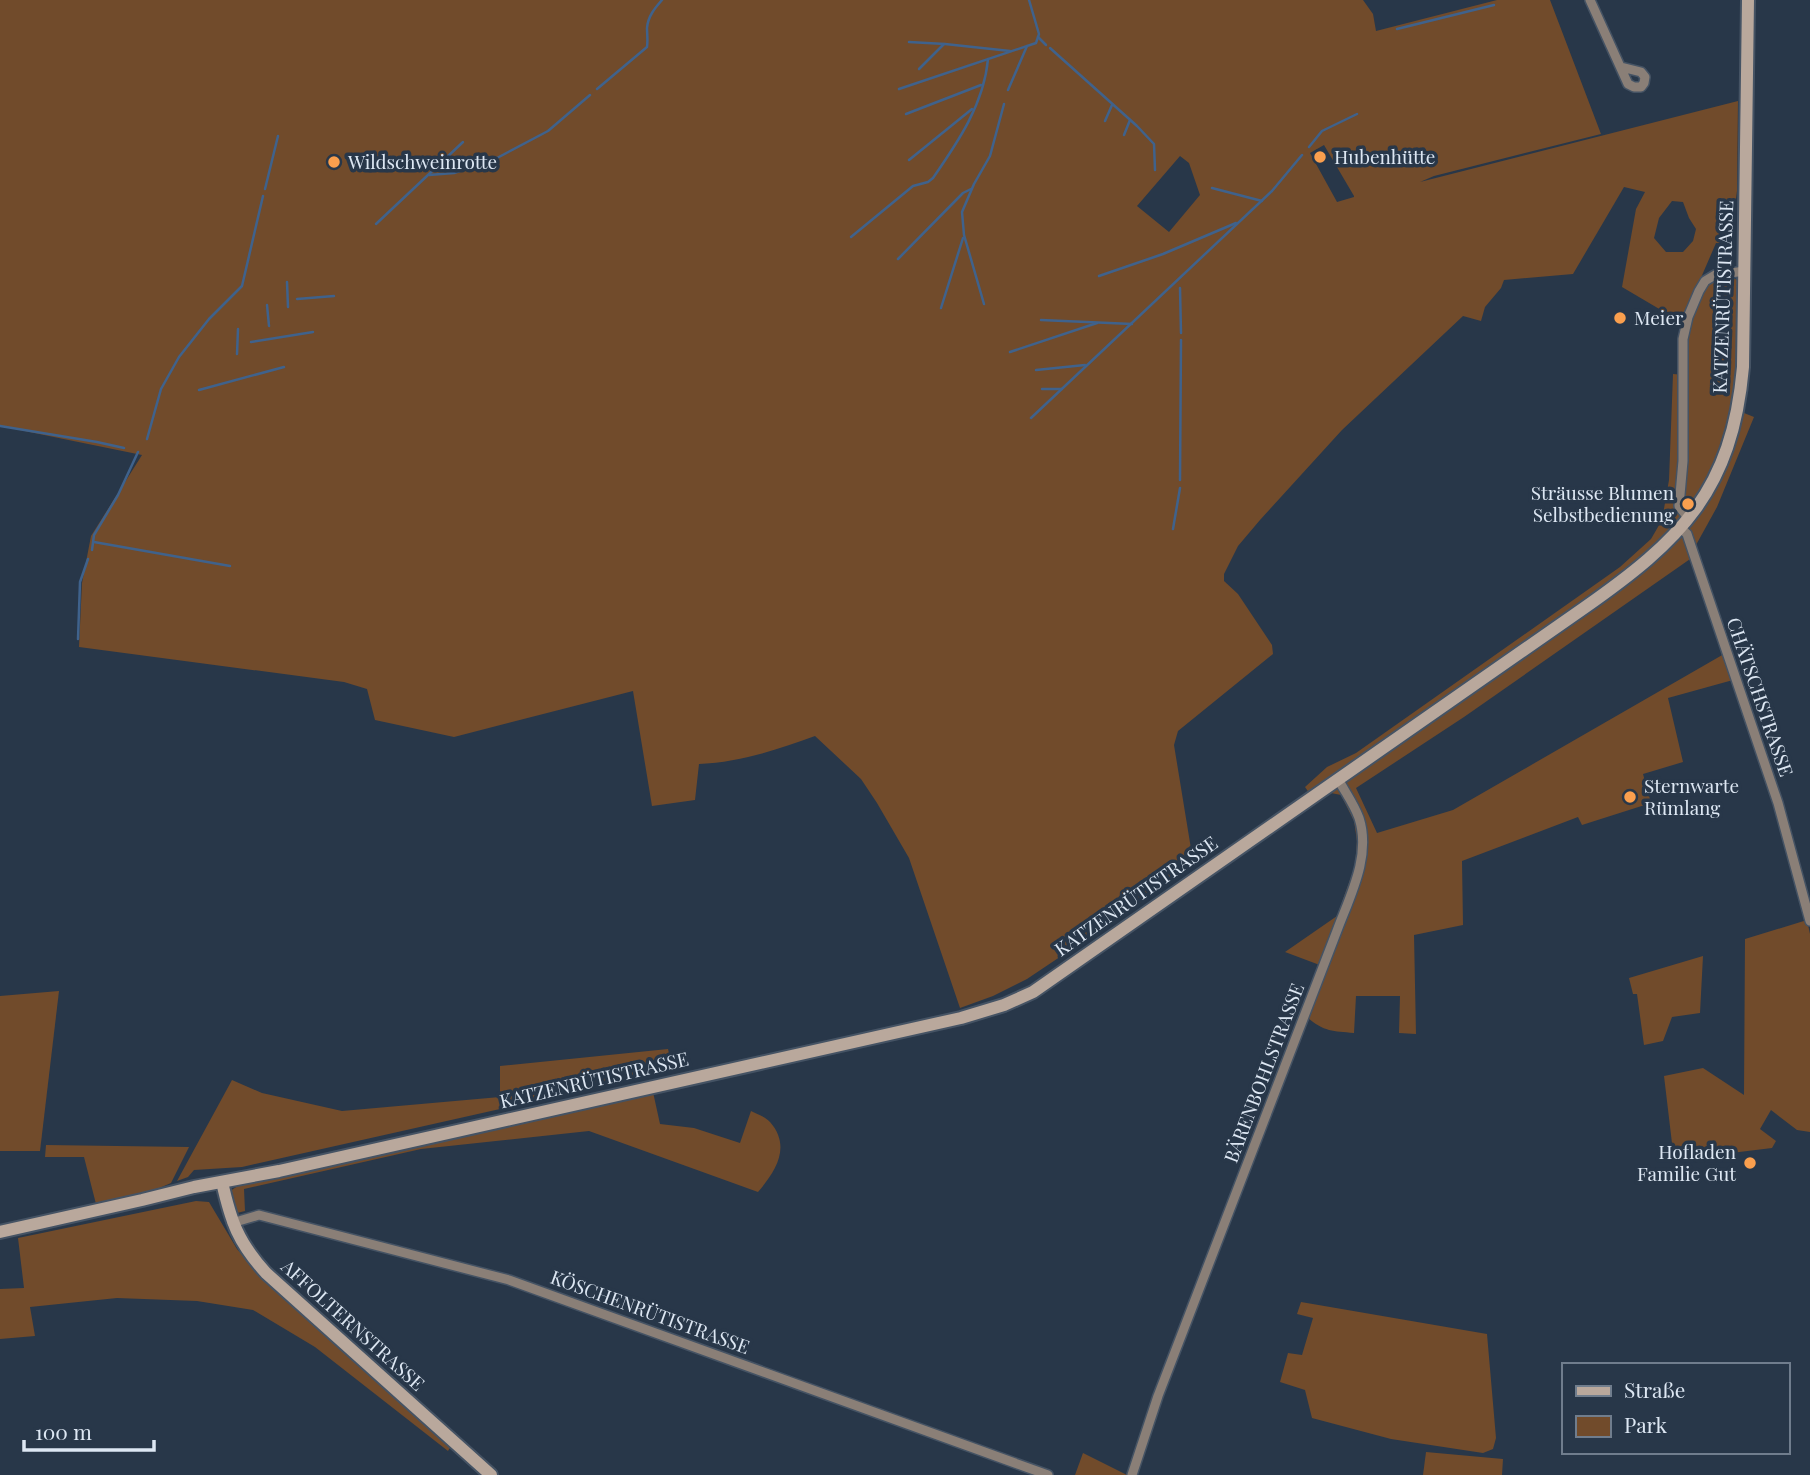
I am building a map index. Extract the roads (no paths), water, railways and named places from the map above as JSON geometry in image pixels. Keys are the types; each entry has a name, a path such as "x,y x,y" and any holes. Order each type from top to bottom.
{"street":[{"path":"1590,0 1620,66"},
{"name":"KATZENRÜTISTRASSE","path":"0,1232 995,1009 1033,992 1625,579 1660,550 1704,497 1728,446 1737,415 1743,367 1748,0"},
{"name":"CHÄTSCHSTRASSE","path":"1745,271 1715,275 1705,281 1685,327 1683,473 1679,506 1773,790 1810,921"},
{"name":"BÄRENBOHLSTRASSE","path":"1132,1475 1158,1396 1361,862 1359,819 1338,779"},
{"name":"AFFOLTERNSTRASSE","path":"222,1182 232,1223 243,1245 266,1273 491,1475"},
{"name":"KÖSCHENRÜTISTRASSE","path":"232,1223 259,1215 509,1280 1048,1475"}],"waterway":[{"path":"597,89 647,47 649,20 662,0"},
{"path":"899,89 1036,43 1039,34 1029,0"},
{"path":"1397,29 1494,5"},
{"path":"1038,37 1046,45"},
{"path":"909,42 1010,51"},
{"path":"919,69 944,44"},
{"path":"1008,90 1027,46"},
{"path":"1050,48 1154,144 1155,170"},
{"path":"851,237 913,186 933,178 975,107 986,76 988,59"},
{"path":"906,114 981,85"},
{"path":"429,175 454,173 497,158 548,131 590,95"},
{"path":"984,304 964,235 962,212 990,156 1004,104"},
{"path":"1105,121 1112,105"},
{"path":"909,160 972,109"},
{"path":"1309,147 1322,131 1357,114"},
{"path":"1124,135 1130,120"},
{"path":"265,189 278,136"},
{"path":"376,224 463,142"},
{"path":"1031,418 1272,191 1302,155"},
{"path":"1212,188 1262,201"},
{"path":"898,259 963,193 971,189"},
{"path":"147,439 161,389 179,357 209,319 242,286 263,196"},
{"path":"1099,276 1163,254 1236,223"},
{"path":"941,308 963,238"},
{"path":"287,282 288,307"},
{"path":"1180,288 1181,333"},
{"path":"297,299 334,296"},
{"path":"267,305 269,326"},
{"path":"1041,320 1132,324"},
{"path":"1010,352 1097,323"},
{"path":"237,354 238,329"},
{"path":"251,342 313,332"},
{"path":"1180,480 1181,340"},
{"path":"1036,370 1085,365"},
{"path":"199,390 284,367"},
{"path":"1042,389 1062,389"},
{"path":"0,426 124,448"},
{"path":"92,550 94,535 118,495 138,452"},
{"path":"1173,529 1180,488"},
{"path":"94,542 230,566"},
{"path":"78,639 80,582 88,559"}],"place":[{"name":"Hubenhütte","path":"1320,157"},
{"name":"Wildschweinrotte","path":"334,162"},
{"name":"Meier","path":"1620,318"},
{"name":"Sträusse Blumen Selbstbedienung","path":"1688,504"},
{"name":"Sternwarte Rümlang","path":"1630,797"},
{"name":"Hofladen Familie Gut","path":"1750,1163"}]}
